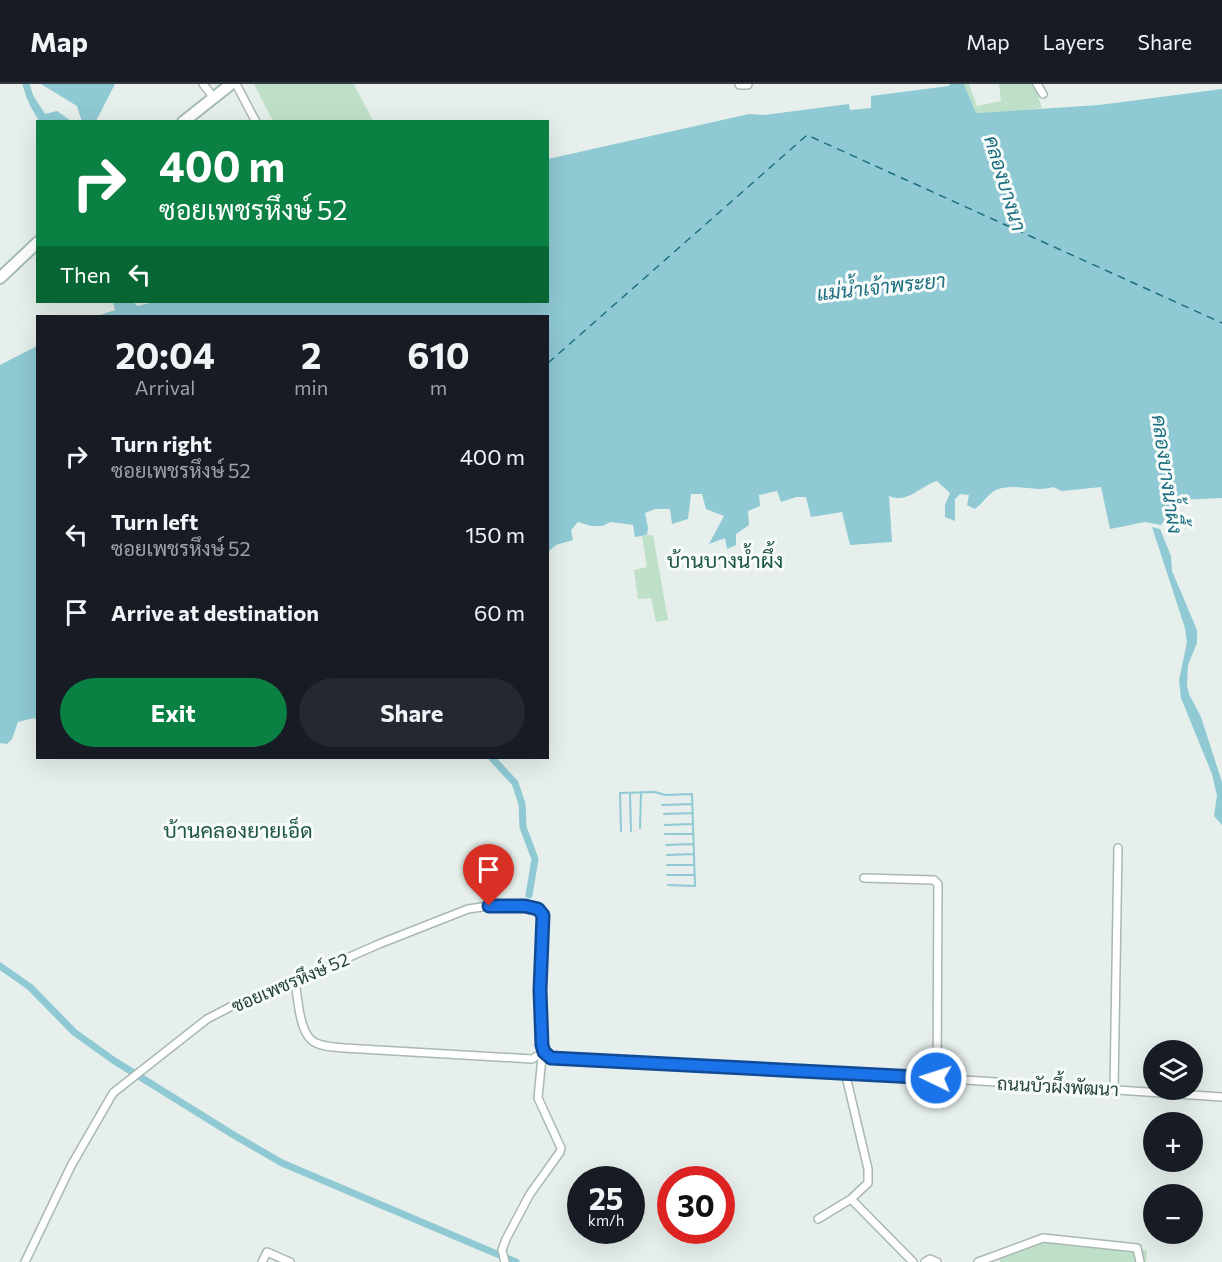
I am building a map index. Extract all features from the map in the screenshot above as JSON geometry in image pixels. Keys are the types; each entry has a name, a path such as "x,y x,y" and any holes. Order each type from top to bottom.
{"main road":[{"path":"186,120 231,84"},
{"path":"0,278 36,244"}],"street":[{"path":"202,84 213,98"},
{"path":"236,84 255,120"},
{"path":"740,84 747,84"},
{"path":"1037,84 1043,94"},
{"path":"1114,1089 1118,848"},
{"path":"864,878 934,880 938,884 936,1078"},
{"name":"ซอยเพชรหึงษ์ 52","path":"25,1262 71,1166 113,1093 124,1083 218,1012 379,944 468,909 489,906 525,906 538,909 543,915 540,990 544,1050"},
{"path":"295,981 302,1024 307,1036 319,1045 532,1059 544,1050"},
{"path":"505,1262 502,1250 506,1239 530,1194 561,1148 538,1098 544,1050"},
{"name":"ถนนบัวผึ้งพัฒนา","path":"544,1050 551,1058 701,1067 844,1072 1222,1097"},
{"path":"818,1220 851,1198 868,1183 868,1169 844,1072"},
{"path":"851,1198 914,1262"},
{"path":"978,1262 1043,1238 1137,1248 1140,1262"},
{"path":"262,1262 267,1252 290,1262"},
{"path":"925,1262 930,1259 937,1262"}],"green space":[{"path":"254,84 354,84 372,120 272,120"},
{"path":"964,84 969,84 977,106 1001,101 999,84 1034,84 1042,108 976,113"},
{"path":"653,535 668,620 656,622 651,598 638,599 634,570 647,567 642,536"},
{"path":"1041,1241 1147,1250 1146,1262 1001,1262 998,1258"}],"water":[{"path":"41,84 115,84 97,120 81,120 77,106"},
{"path":"950,84 964,84 976,113 1099,105 1222,89 1222,498 1179,500 1161,525 1145,522 1110,529 1101,487 1062,491 1053,487 1039,489 1010,487 993,491 975,509 967,505 969,495 960,494 955,499 955,521 945,517 945,505 950,493 937,481 902,498 889,496 892,542 850,545 842,512 811,517 806,497 796,497 781,502 777,491 759,495 760,506 748,511 749,525 736,534 736,545 727,549 725,538 709,544 724,516 706,509 702,494 691,494 688,519 672,524 670,509 655,509 645,513 647,535 635,537 633,525 611,522 602,526 591,526 578,522 571,530 573,540 556,545 549,551 549,315 100,315 115,310 113,303 135,303 137,306 150,303 549,303 549,159 749,114 764,115 849,104 850,110 871,108 871,96 949,86"},
{"path":"28,102 45,114 57,111 70,120 38,120"},
{"path":"36,347 36,719 18,722 12,739 7,744 0,743 0,365"},
{"path":"1152,527 1160,529 1171,556 1172,571 1197,630 1197,643 1188,665 1187,686 1201,717 1222,782 1222,825 1214,816 1217,796 1212,774 1181,698 1179,680 1187,642 1185,628"}],"waterway":[{"path":"26,84 30,97 45,120"},
{"path":"493,759 515,783 522,804 523,827 535,859 529,895"},
{"path":"621,831 620,793 692,794 695,886 668,885"},
{"path":"630,793 631,831"},
{"path":"640,828 641,793"},
{"path":"662,805 692,804"},
{"path":"664,814 693,813"},
{"path":"665,825 692,824"},
{"path":"665,834 692,834"},
{"path":"666,845 693,844"},
{"path":"667,855 694,854"},
{"path":"667,865 694,865"},
{"path":"667,875 694,875"},
{"path":"0,966 30,987 74,1032 113,1060 282,1163 516,1262"}],"ferry route":[{"path":"549,362 807,135 1222,323"}],"district":[{"name":"บ้านบางน้ำผึ้ง","path":"725,559"},
{"name":"บ้านคลองยายเอ็ด","path":"238,829"}],"route":[{"path":"489,906 531,907 538,909 543,915 540,990 542,1045 544,1052 551,1058 936,1078"}],"water label":[{"name":"คลองบางนา","path":"1006,183"},
{"name":"แม่น้ำเจ้าพระยา","path":"881,286"},
{"name":"คลองบางน้ำผึ้ง","path":"1168,474"}]}
